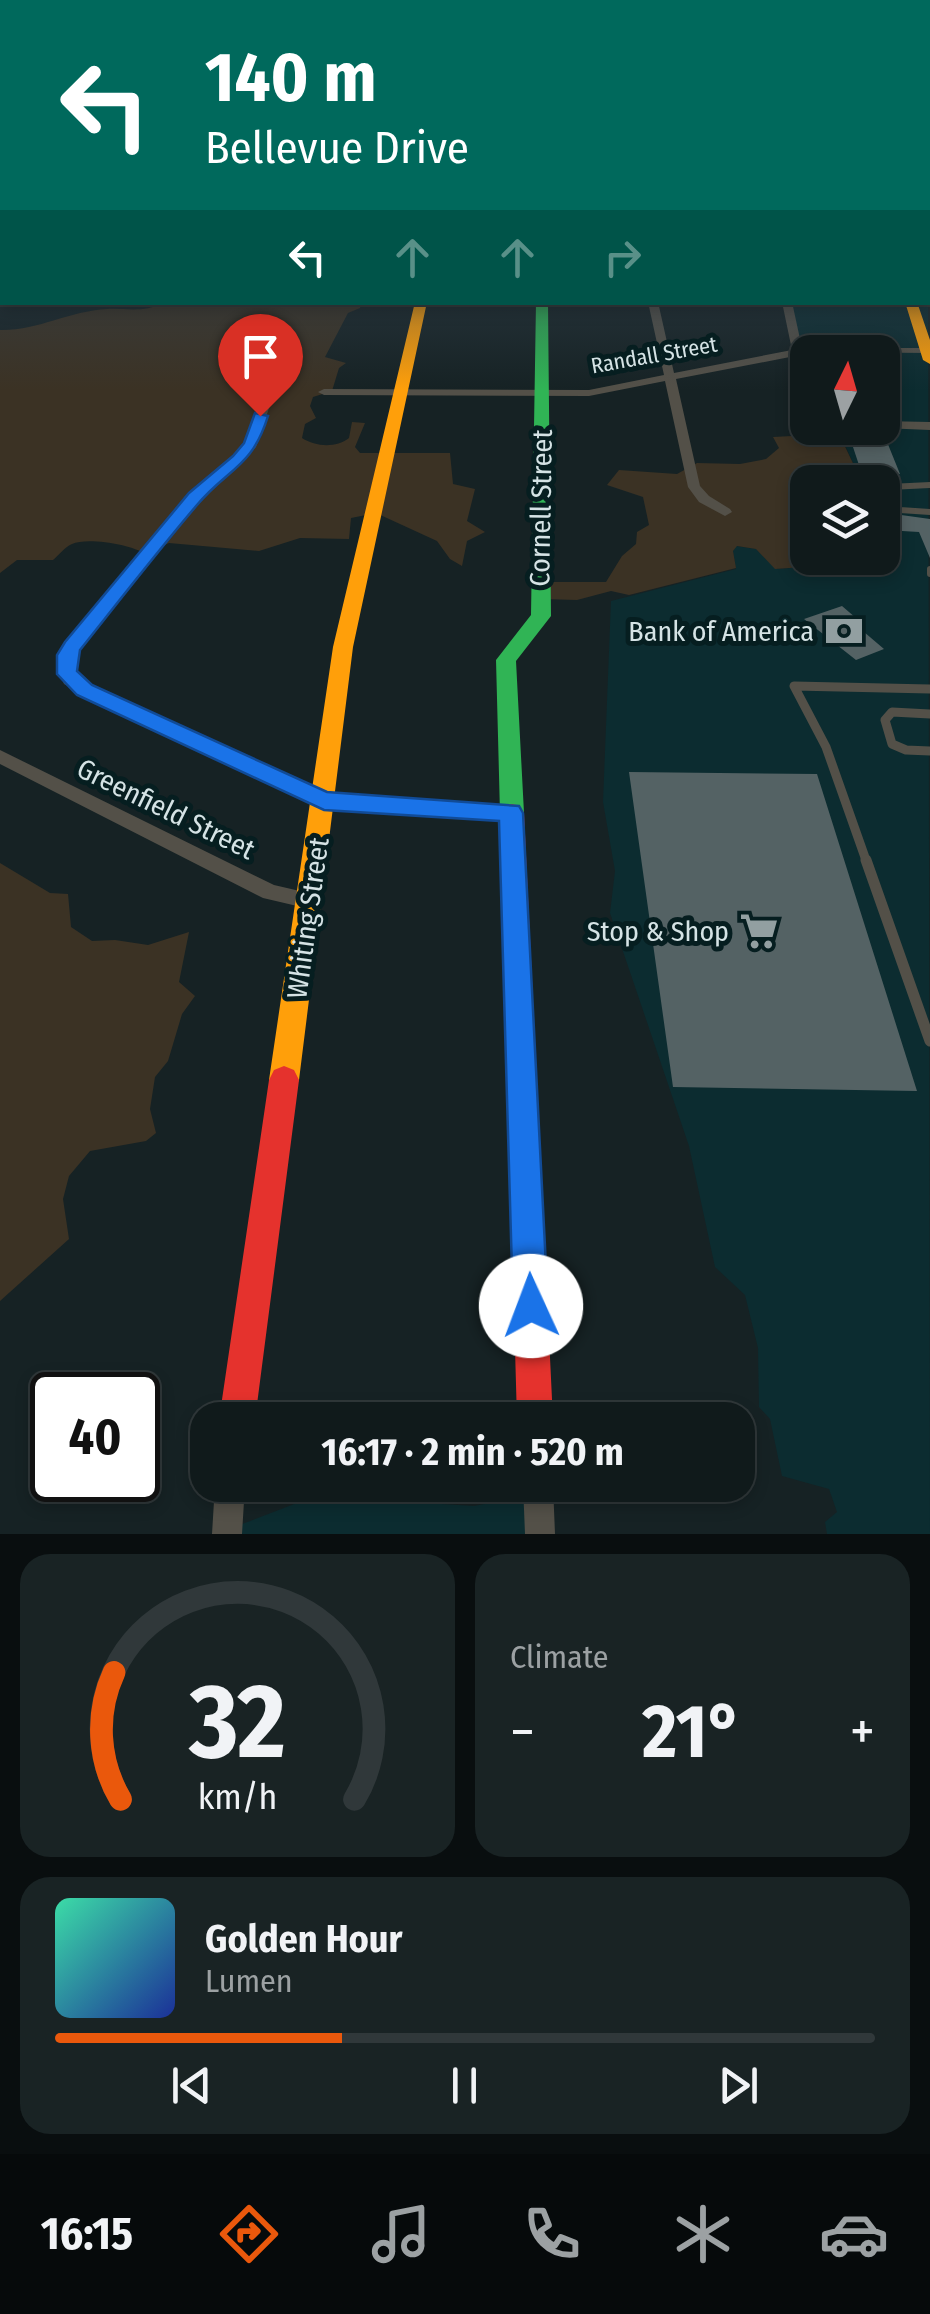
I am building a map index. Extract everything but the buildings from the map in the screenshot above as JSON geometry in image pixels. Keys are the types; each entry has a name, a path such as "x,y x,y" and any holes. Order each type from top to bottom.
{"street":[{"name":"Whiting Street","path":"240,1402 350,608 420,305"},
{"name":"Cornell Street","path":"535,1402 506,660 540,616 542,305"},
{"path":"654,305 694,487 711,505 725,512"},
{"path":"788,305 794,335"},
{"path":"912,305 929,354"},
{"name":"Randall Street","path":"324,392 599,392 790,353"},
{"name":"Randall Street","path":"900,353 929,354"},
{"path":"269,390 252,444 194,497 144,554 72,646 67,655 67,674 84,690 324,801 511,813"},
{"path":"900,425 930,426"},
{"name":"Greenfield Street","path":"0,756 270,892 310,901"},
{"path":"227,1534 229,1502"},
{"path":"539,1502 540,1534"}],"lane":[{"path":"930,485 889,487 900,510 930,512"},
{"path":"930,689 794,686 826,746 930,1041"},
{"path":"930,714 892,712 885,720 892,744 906,750 930,751"}],"shaded area":[{"path":"361,305 348,313 325,357 346,363 339,368 332,391 313,397 310,406 316,418 305,424 302,438 332,445 349,438 352,422 365,423 355,447 360,453 450,453 453,484 475,489 467,521 485,532 467,541 462,566 450,559 437,541 376,513 351,518 349,539 300,538 259,551 169,543 145,554 88,541 72,544 53,560 17,560 0,573 0,330 93,311 156,306"},
{"path":"788,305 928,305 930,1534 827,1534 825,1522 837,1512 829,1489 782,1476 770,1419 759,1407 758,1348 745,1295 715,1267 689,1146 610,913 615,871 603,802 611,601 736,569 736,546 756,549 776,569 790,568 790,575 900,575 900,465 854,465 845,445 900,445 900,335 795,335"},
{"path":"790,436 790,445 844,445 854,465 790,465 790,568 775,569 756,549 737,546 733,551 736,568 629,595 611,591 577,600 542,599 541,582 606,582 622,556 636,544 637,532 649,525 643,497 607,485 619,470 677,474 697,463 740,464 766,459 779,448 773,437"},
{"path":"0,863 50,893 68,894 71,927 92,941 148,945 189,932 179,982 195,996 182,1014 168,1061 155,1077 150,1109 156,1133 146,1141 90,1151 69,1176 63,1199 69,1239 0,1301"},
{"path":"299,1502 474,1506 537,1502 542,1534 232,1534 232,1528"}],"traffic: fast":[{"path":"512,813 506,660 541,616 542,305"}],"traffic: slow":[{"path":"284,1080 343,647 420,305"},
{"path":"912,305 930,360"}],"traffic: jam":[{"path":"512,813 534,1402"},
{"path":"239,1402 284,1080"}],"place":[{"name":"Bank of America","path":"844,631"},
{"name":"Stop & Shop","path":"759,931"}],"route":[{"path":"260,416 252,444 194,497 72,646 67,655 67,674 84,690 324,801 511,813 531,1306"}]}
